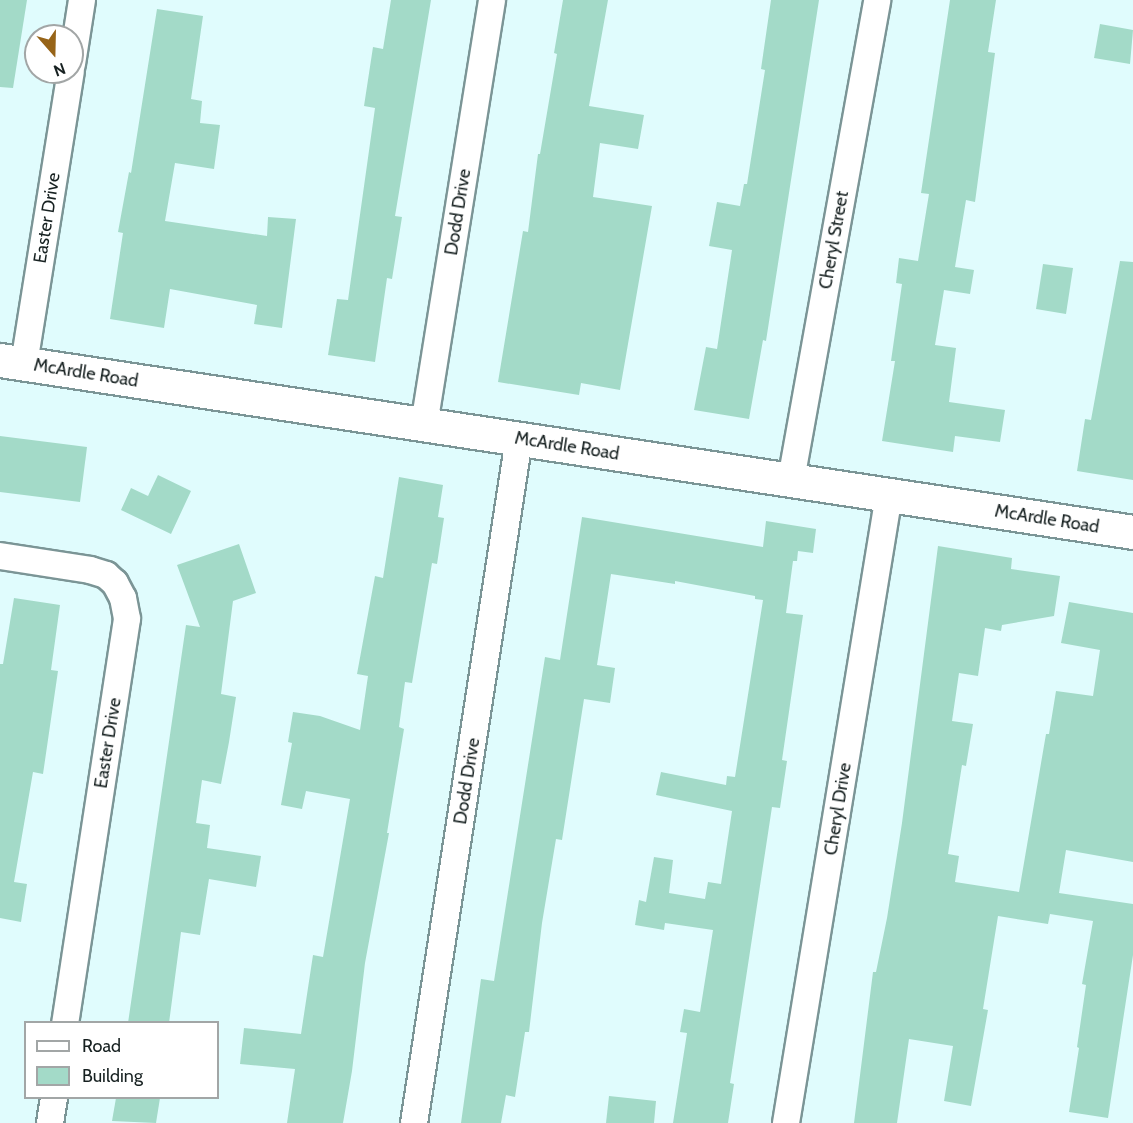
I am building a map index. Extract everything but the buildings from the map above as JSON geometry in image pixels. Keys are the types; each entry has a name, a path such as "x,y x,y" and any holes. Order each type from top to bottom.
{"main road":[{"name":"McArdle Road","path":"12,362 1133,532"}],"street":[{"path":"78,24 82,0"},
{"name":"Dodd Drive","path":"424,424 492,0"},
{"name":"Cheryl Street","path":"790,480 877,0"},
{"name":"Easter Drive","path":"12,362 69,84"},
{"name":"Dodd Drive","path":"414,1123 519,439"},
{"name":"Cheryl Drive","path":"786,1123 890,495"},
{"name":"Easter Drive","path":"0,556 90,570 106,575 115,583 123,598 127,619 65,1021"},
{"path":"50,1123 54,1099"}]}
